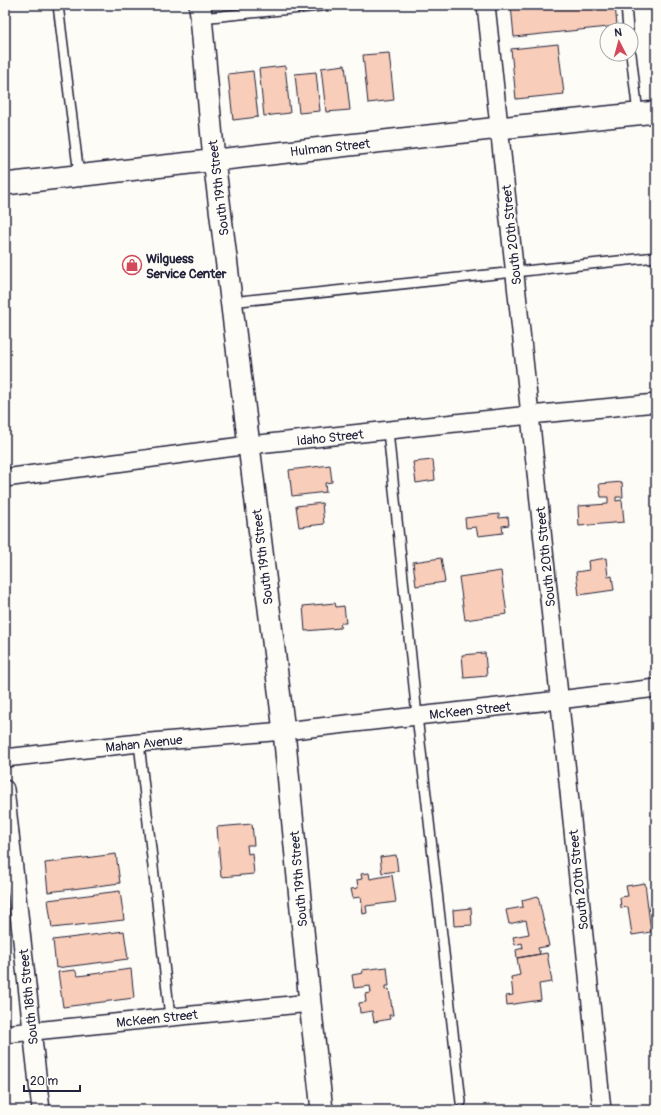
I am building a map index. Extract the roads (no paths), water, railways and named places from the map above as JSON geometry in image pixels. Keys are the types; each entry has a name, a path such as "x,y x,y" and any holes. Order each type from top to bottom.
{"street":[{"name":"South 20th Street","path":"486,5 602,1110"},
{"name":"South 19th Street","path":"200,12 214,160 284,731 310,1003 322,1110"},
{"name":"Hulman Street","path":"5,184 499,128 647,113"},
{"name":"Idaho Street","path":"5,478 249,445 656,403"},
{"name":"McKeen Street","path":"284,731 656,688"},
{"name":"Mahan Avenue","path":"5,758 138,743 284,731"},
{"name":"South 18th Street","path":"5,789 41,1110"},
{"name":"McKeen Street","path":"5,1034 310,1003"}],"lane":[{"path":"58,5 79,175"},
{"path":"200,12 331,5"},
{"path":"626,5 627,22"},
{"path":"633,62 647,113"},
{"path":"231,302 656,257"},
{"path":"388,431 417,716 461,1102"},
{"path":"138,743 170,1017"}],"place":[{"name":"Wilguess Service Center","path":"132,265"}]}
